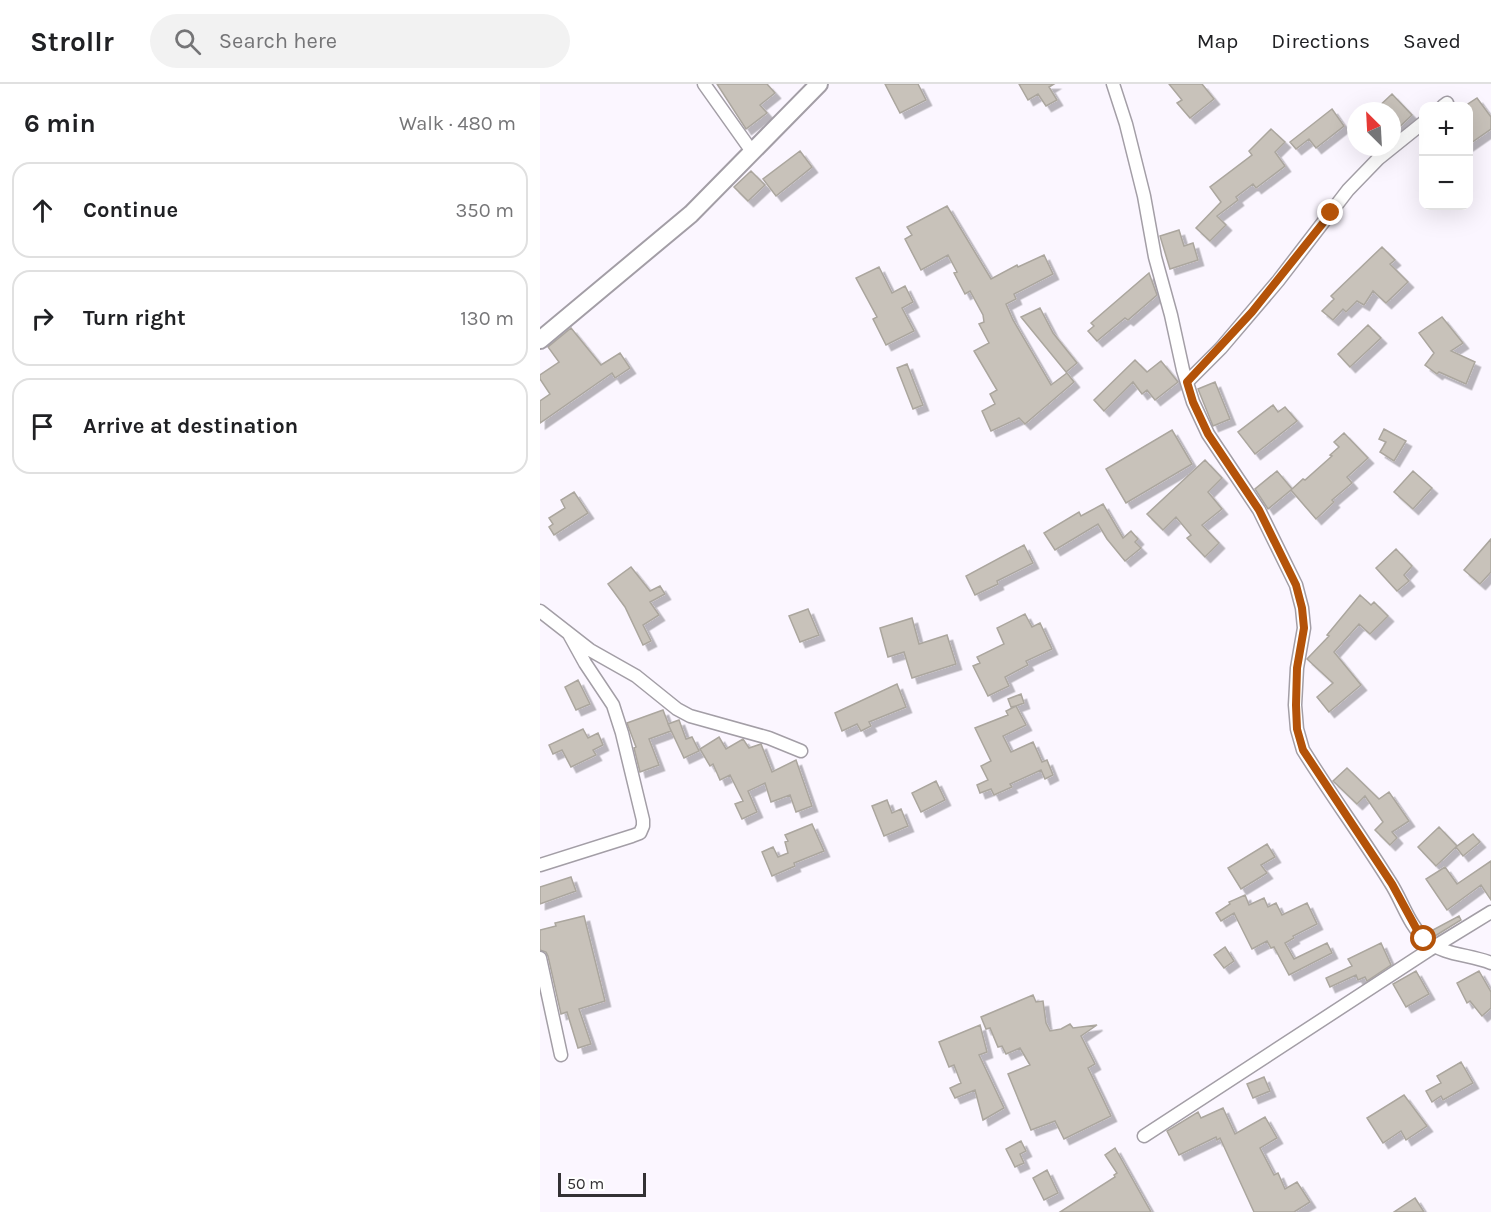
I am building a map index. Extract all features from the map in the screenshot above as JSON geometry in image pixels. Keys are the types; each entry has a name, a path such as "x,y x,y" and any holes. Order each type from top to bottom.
{"main road":[{"path":"540,340 682,222 819,84"}],"street":[{"path":"704,84 753,153"},
{"path":"1113,84 1133,155 1155,257 1193,402 1208,434 1259,510 1296,585 1304,628 1297,668 1296,705 1297,729 1303,750 1392,884 1424,939 1455,955 1482,959 1491,963"},
{"path":"1187,382 1221,348 1265,296 1348,190 1378,159 1419,126"},
{"path":"540,611 590,650 636,676 684,712 721,726 770,738 801,751"},
{"path":"540,865 640,833 643,826 640,803 613,705 585,663 570,634"},
{"path":"1144,1136 1434,946 1491,912"},
{"path":"540,958 561,1056"}],"building":[{"path":"717,84 767,84 775,93 760,105 767,113 746,129"},
{"path":"885,84 918,84 926,100 900,113"},
{"path":"1019,84 1054,84 1049,87 1057,100 1046,106 1038,94 1028,100"},
{"path":"1169,84 1202,84 1214,99 1190,118 1177,103 1182,100"},
{"path":"1392,94 1400,102 1384,102"},
{"path":"1477,98 1491,117 1491,129 1473,142 1473,102 1471,102"},
{"path":"1401,103 1412,115 1401,125"},
{"path":"1332,109 1344,126 1316,148 1309,139 1296,149 1290,142"},
{"path":"1271,129 1285,142 1275,152 1285,166 1256,188 1253,184 1236,197 1238,200 1217,216 1226,225 1210,241 1196,228 1221,202 1210,187 1252,155 1249,151"},
{"path":"800,151 812,167 776,196 763,179"},
{"path":"751,171 765,185 748,201 734,187"},
{"path":"947,206 991,279 1017,265 1018,267 1044,255 1053,274 1014,294 1016,299 1006,304 1051,385 1067,373 1074,382 1025,424 1019,418 991,431 982,411 995,404 990,394 997,390 974,351 989,343 979,324 984,322 983,315 970,291 965,294 948,255 921,270 905,239 912,235 907,227"},
{"path":"1179,230 1184,246 1193,243 1198,260 1170,269 1160,236"},
{"path":"1382,247 1395,260 1390,264 1408,282 1386,303 1373,291 1364,305 1357,301 1346,312 1343,309 1333,320 1322,311 1334,299 1331,296"},
{"path":"879,267 892,293 905,286 913,302 902,308 914,331 886,345 873,319 877,317 856,278"},
{"path":"1149,273 1157,295 1128,320 1125,318 1097,341 1088,331 1094,326 1091,323"},
{"path":"1040,308 1053,333 1077,363 1066,372 1021,317"},
{"path":"1442,317 1463,343 1451,351 1475,362 1466,384 1439,372 1437,374 1425,365 1434,353 1419,333"},
{"path":"1368,325 1381,338 1350,367 1338,354"},
{"path":"571,328 601,365 620,353 630,368 615,378 612,373 540,423 540,401 550,394 540,379 540,375 559,362 548,347"},
{"path":"1135,360 1147,372 1161,361 1178,382 1155,400 1147,390 1142,394 1133,382 1104,411 1094,400"},
{"path":"907,364 923,405 913,409 897,368"},
{"path":"1215,382 1230,419 1213,426 1198,389"},
{"path":"1273,405 1278,412 1285,407 1297,421 1255,454 1238,432"},
{"path":"1384,429 1406,441 1394,461 1380,452 1386,442 1379,439"},
{"path":"1172,430 1192,464 1126,503 1106,469"},
{"path":"1344,433 1368,458 1347,477 1352,483 1332,500 1334,502 1316,519 1291,490 1268,509 1255,489 1277,471 1292,489 1332,456 1330,455 1339,447 1334,442"},
{"path":"1205,460 1222,478 1208,492 1222,509 1202,525 1219,543 1205,557 1187,538 1191,535 1176,517 1163,530 1147,514"},
{"path":"1413,471 1432,488 1413,509 1394,492"},
{"path":"574,492 588,513 554,535 549,527 553,524 549,518 565,508 561,500"},
{"path":"1103,504 1123,538 1131,531 1138,539 1135,542 1141,548 1125,561 1098,524 1055,550 1044,533 1079,512 1081,516"},
{"path":"1491,539 1491,572 1480,584 1464,570"},
{"path":"1024,545 1033,563 975,595 966,576"},
{"path":"1396,549 1412,566 1404,575 1409,581 1397,591 1376,568"},
{"path":"631,567 650,591 660,586 665,594 650,602 659,615 643,625 651,641 643,645 625,607 608,584"},
{"path":"1360,595 1371,605 1374,602 1388,616 1370,634 1359,624 1334,652 1361,685 1329,712 1317,697 1333,683 1307,659 1329,636 1327,635"},
{"path":"808,609 819,635 800,642 789,616"},
{"path":"1025,614 1032,627 1040,623 1052,649 1026,661 1028,665 1005,677 1009,686 988,696 973,666 980,663 977,657 1004,644 997,628"},
{"path":"912,618 919,644 947,635 956,664 912,678 904,652 888,657 880,628"},
{"path":"578,680 590,704 576,710 565,687"},
{"path":"897,684 906,707 869,722 871,726 861,731 857,724 842,731 835,713"},
{"path":"1021,694 1024,703 1011,707 1008,699"},
{"path":"1016,706 1026,725 1003,736 1011,752 1033,742 1042,762 1047,760 1053,775 1045,779 1041,770 1010,784 1012,787 994,795 991,789 980,793 977,785 988,780 981,766 991,761 975,728 1008,715 1006,711"},
{"path":"663,710 671,731 649,739 659,765 640,772 634,748 636,747 627,723"},
{"path":"679,720 686,739 692,737 699,751 684,758 668,724"},
{"path":"583,729 588,738 598,733 603,745 593,750 596,755 571,767 562,750 553,754 549,745"},
{"path":"719,737 726,749 743,739 749,748 761,744 772,772 796,760 812,806 796,812 790,795 771,802 765,783 748,791 757,812 742,819 735,804 743,801 730,775 720,780 713,764 710,766 700,749"},
{"path":"1347,768 1379,799 1389,792 1409,821 1392,832 1397,838 1390,845 1375,830 1383,822 1365,796 1357,804 1333,781"},
{"path":"936,781 945,800 921,812 912,793"},
{"path":"887,800 892,813 901,809 908,826 884,836 872,806"},
{"path":"812,824 824,851 794,863 795,866 772,876 762,852 773,847 778,857 788,853 785,842 788,841 785,835"},
{"path":"1439,827 1457,846 1436,866 1418,847"},
{"path":"1473,834 1480,842 1463,856 1456,847"},
{"path":"1267,844 1275,857 1261,865 1267,873 1241,889 1228,868"},
{"path":"1491,861 1491,900 1481,885 1447,910 1426,879 1445,867 1457,884"},
{"path":"571,877 576,891 540,904 540,887"},
{"path":"1245,895 1249,905 1264,898 1268,907 1276,903 1282,915 1307,903 1317,924 1293,936 1294,938 1285,943 1294,959 1327,943 1332,953 1289,975 1274,947 1271,948 1267,941 1252,949 1234,913 1221,921 1216,913 1230,904 1229,902"},
{"path":"584,916 605,1001 579,1009 591,1044 578,1048 567,1012 561,1014 548,956 546,952 540,950 540,930 556,926 555,923"},
{"path":"1459,916 1461,920 1435,936 1429,932"},
{"path":"1381,943 1391,965 1367,981 1365,977 1358,980 1356,975 1330,987 1326,978 1352,966 1348,959"},
{"path":"1225,947 1234,961 1224,968 1214,955"},
{"path":"1416,971 1429,994 1406,1007 1393,984"},
{"path":"1479,971 1491,992 1491,1008 1482,1016 1470,1001 1467,1003 1457,983"},
{"path":"1033,995 1036,1002 1043,1001 1046,1023 1050,1031 1070,1024 1073,1028 1097,1025 1081,1036 1095,1064 1088,1068 1111,1116 1064,1139 1055,1121 1031,1130 1008,1074 1030,1065 1020,1048 1006,1054 1002,1046 998,1047 990,1028 986,1029 981,1017"},
{"path":"980,1025 987,1052 979,1055 1004,1108 983,1120 975,1090 955,1098 950,1088 961,1083 954,1065 949,1067 939,1042"},
{"path":"1461,1062 1473,1083 1443,1100 1441,1096 1432,1102 1426,1091 1441,1083 1437,1076"},
{"path":"1264,1077 1270,1091 1253,1098 1247,1084"},
{"path":"1404,1095 1427,1126 1406,1140 1401,1131 1383,1143 1367,1118"},
{"path":"1223,1108 1235,1134 1265,1117 1277,1138 1260,1148 1274,1175 1278,1173 1285,1189 1297,1182 1310,1202 1294,1212 1254,1212 1220,1138 1217,1140 1216,1137 1179,1155 1167,1131 1198,1112 1201,1118"},
{"path":"1021,1141 1026,1151 1020,1154 1024,1163 1015,1167 1006,1149"},
{"path":"1115,1148 1151,1212 1060,1212 1115,1177 1117,1173 1105,1155"},
{"path":"1047,1170 1058,1193 1044,1200 1033,1178"},
{"path":"1415,1198 1424,1212 1394,1212"}],"route":[{"path":"1331,213 1252,312 1187,382 1193,402 1208,434 1259,510 1296,585 1304,628 1297,668 1296,705 1297,729 1303,750 1392,884 1424,939"}]}
